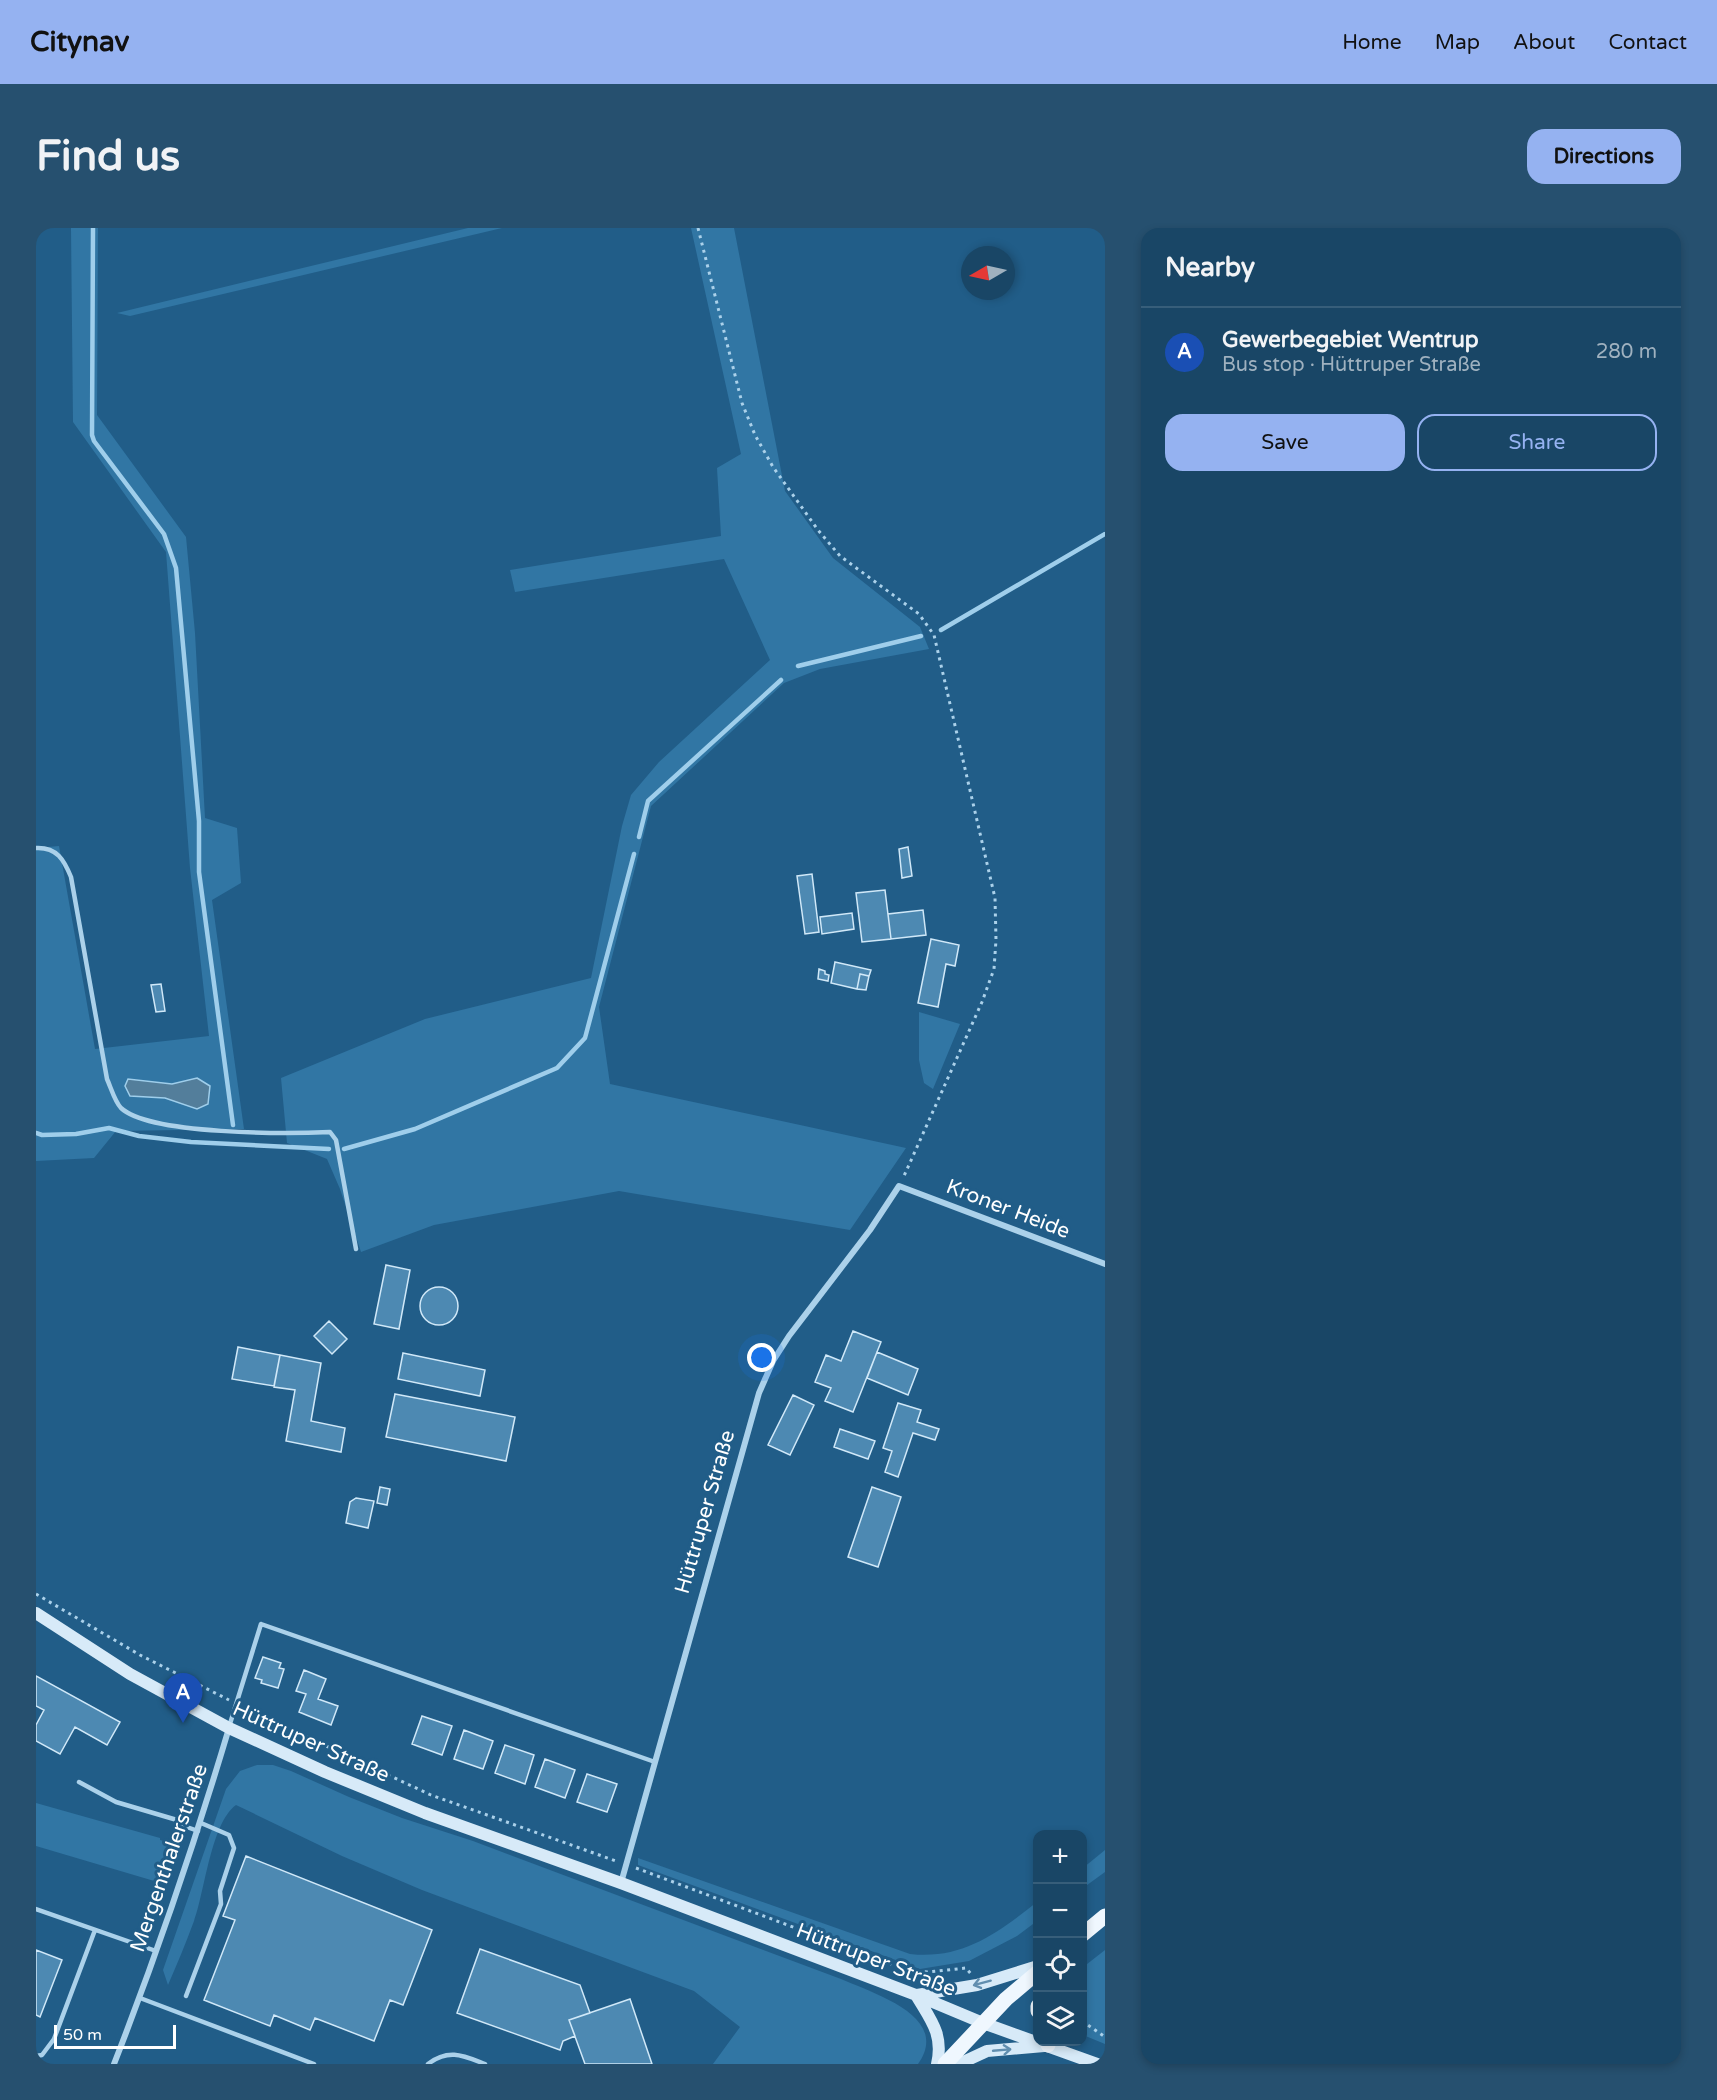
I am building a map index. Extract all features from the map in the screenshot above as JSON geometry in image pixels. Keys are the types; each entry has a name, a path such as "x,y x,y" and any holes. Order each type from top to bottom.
{"main road":[{"name":"Hüttruper Straße","path":"36,1613 130,1674 229,1728 325,1772 425,1813 621,1883 916,1995 982,2023 1033,2038"},
{"path":"1087,1932 1105,1916"},
{"path":"937,2064 939,2056 937,2029 916,1995 977,1985 1033,1968"},
{"path":"945,2064 1006,1999 1033,1976"},
{"path":"958,2064 987,2051 1033,2045"},
{"name":"Hüttruper Straße","path":"1055,2046 1097,2064"}],"street":[{"name":"Kroner Heide","path":"899,1186 1105,1264"},
{"name":"Hüttruper Straße","path":"621,1883 762,1385 773,1361 789,1336 870,1230 899,1186"},
{"name":"Mergenthalerstraße","path":"114,2064 140,1998 201,1823 229,1728"}],"lane":[{"path":"36,848 56,851 64,860 71,878 107,1080 121,1108 140,1119 190,1128 330,1132 336,1140 356,1249"},
{"path":"229,1728 261,1624 655,1762"},
{"path":"79,1782 116,1802 177,1820 184,1826 198,1831"},
{"path":"186,1996 221,1904 220,1891 234,1848 229,1835 201,1823"},
{"path":"36,1909 156,1951"},
{"path":"36,2056 42,2055 54,2039 95,1930"},
{"path":"140,1998 314,2064"},
{"path":"428,2064 434,2059 458,2053 485,2064"}],"path":[{"path":"698,228 742,403 755,435 773,467 818,530 840,556 919,614 934,635 994,898 996,940 994,969 982,1002 899,1186"},
{"path":"36,1594 140,1655 237,1704 431,1795 626,1864 910,1971 928,1972 966,1968 977,1985"},
{"path":"1087,2024 1105,2037"}],"shaded area":[{"path":"71,228 98,228 97,415 186,537 195,633 205,818 237,828 241,883 212,900 244,1129 116,1131 94,1158 36,1161 36,848 59,846 95,1049 209,1036 190,868 166,552 73,422","holes":["197,1078 198,1109 165,1098 130,1096 128,1079 172,1084"]},
{"path":"468,228 502,228 130,316 117,313"},
{"path":"691,228 734,228 785,491 833,558 920,627 929,649 820,669 784,683 651,806 599,1007 610,1084 906,1148 850,1230 619,1191 434,1225 361,1252 340,1189 327,1159 287,1143 281,1078 425,1019 591,978 622,826 631,795 659,762 770,660 724,559 515,592 510,570 721,536 717,468 741,454"},
{"path":"919,1012 960,1024 933,1089 924,1083 919,1060"},
{"path":"197,1078 210,1086 208,1104 197,1109 165,1098 130,1096 125,1086 128,1079 172,1084"},
{"path":"257,1765 273,1765 291,1771 402,1818 473,1841 871,1991 904,2009 917,2020 925,2032 926,2047 918,2064 713,2064 740,2027 694,1991 422,1890 342,1856 236,1805 220,1826 194,1921 168,1985 163,1970 226,1789 240,1771"},
{"path":"36,1803 171,1843 161,1883 36,1846"},
{"path":"1105,1850 1105,1872 1087,1885 1087,1865"},
{"path":"638,1858 910,1954 929,1955 963,1948 993,1934 1033,1905 1033,1924 1017,1936 969,1961 920,1969 638,1865"},
{"path":"1105,1950 1105,2044 1087,2037 1087,1964"}],"building":[{"path":"908,847 912,876 902,878 899,849"},
{"path":"812,874 819,932 805,934 797,876"},
{"path":"885,890 891,939 862,942 856,893"},
{"path":"923,910 926,935 891,939 888,914"},
{"path":"852,913 854,929 822,934 820,917"},
{"path":"931,939 959,945 955,966 946,964 938,1007 918,1003"},
{"path":"835,962 871,970 869,976 860,974 857,989 831,983"},
{"path":"819,969 829,975 828,981 818,979"},
{"path":"860,974 869,976 866,990 857,989"},
{"path":"161,984 165,1011 156,1012 151,985"},
{"path":"386,1265 410,1270 399,1329 374,1324"},
{"path":"439,1287 453,1292 458,1306 453,1320 439,1325 425,1320 420,1306 425,1292"},
{"path":"329,1321 347,1339 332,1354 314,1336"},
{"path":"853,1331 881,1342 853,1412 825,1401 831,1388 815,1382 826,1355 841,1361"},
{"path":"238,1347 280,1355 274,1386 232,1379"},
{"path":"877,1352 918,1369 908,1395 867,1378"},
{"path":"403,1353 485,1370 480,1396 398,1379"},
{"path":"280,1355 321,1363 311,1421 345,1428 341,1452 286,1441 295,1390 274,1387"},
{"path":"395,1394 515,1417 506,1461 386,1437"},
{"path":"793,1395 814,1405 790,1455 768,1445"},
{"path":"898,1403 921,1410 917,1422 939,1429 935,1440 913,1433 898,1477 885,1472 892,1451 883,1448"},
{"path":"840,1429 875,1441 868,1459 834,1447"},
{"path":"380,1487 390,1489 387,1505 377,1503"},
{"path":"872,1487 901,1497 878,1567 848,1557"},
{"path":"356,1498 374,1501 368,1528 346,1523 350,1502"},
{"path":"263,1657 281,1663 279,1668 284,1669 278,1688 261,1683 262,1680 255,1678"},
{"path":"304,1670 326,1679 318,1699 338,1706 331,1725 299,1712 306,1694 296,1691"},
{"path":"36,1676 120,1722 107,1745 75,1727 60,1754 36,1741 36,1725 44,1710 36,1706"},
{"path":"422,1716 452,1726 442,1755 412,1744"},
{"path":"464,1730 493,1741 483,1769 454,1759"},
{"path":"505,1745 534,1755 525,1784 495,1773"},
{"path":"545,1759 575,1770 565,1798 535,1787"},
{"path":"587,1774 617,1784 607,1812 577,1802"},
{"path":"246,1856 432,1930 403,2005 390,2000 374,2041 315,2018 310,2030 274,2015 270,2026 204,2000 235,1920 223,1916"},
{"path":"480,1949 580,1985 590,2013 569,2020 575,2036 563,2041 560,2050 457,2013"},
{"path":"36,1950 62,1960 40,2017 36,2015"},
{"path":"630,1999 652,2064 585,2064 569,2020"}],"waterway":[{"path":"93,228 92,435 94,441 164,534 176,568 199,821 199,872 233,1125"},
{"path":"941,630 1105,534"},
{"path":"798,666 921,636"},
{"path":"639,837 648,801 781,680"},
{"path":"344,1149 415,1129 557,1068 585,1038 634,854"},
{"path":"36,1133 42,1135 76,1134 109,1128 139,1136 191,1142 329,1149"}],"place":[{"name":"Gewerbegebiet Wentrup","path":"183,1723"}]}
